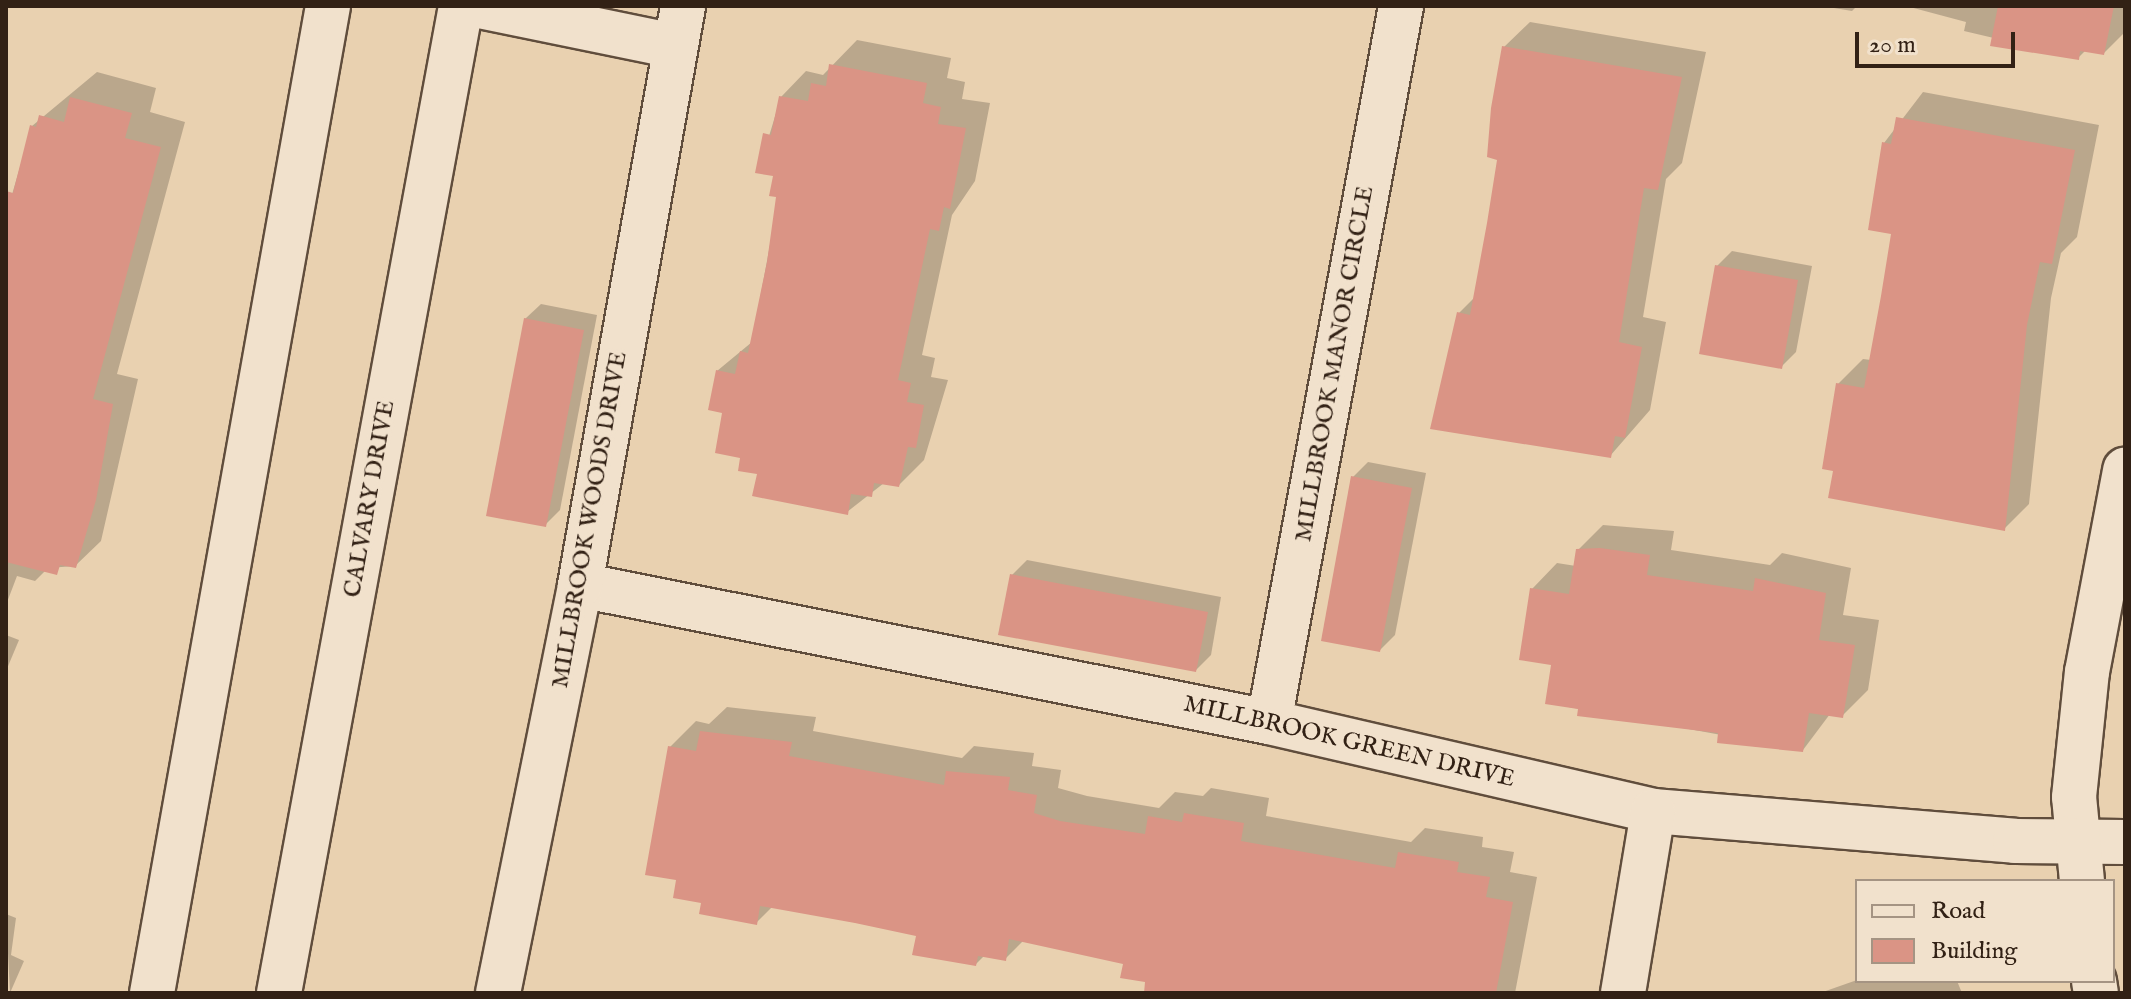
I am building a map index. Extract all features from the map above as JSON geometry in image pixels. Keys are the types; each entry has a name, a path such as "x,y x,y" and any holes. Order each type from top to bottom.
{"street":[{"path":"152,993 328,6"},
{"name":"CALVARY DRIVE","path":"279,993 461,6"},
{"name":"MILLBROOK WOODS DRIVE","path":"480,6 679,26 580,585 498,993"},
{"name":"MILLBROOK MANOR CIRCLE","path":"1269,722 1401,6"},
{"path":"2079,862 2087,672 2125,470"},
{"name":"MILLBROOK GREEN DRIVE","path":"580,585 1269,722 1653,811 2079,862 2125,842"},
{"path":"1623,993 1653,811"}],"building":[{"path":"1998,6 2114,6 2104,55 2080,51 2079,60 1990,46"},
{"path":"1502,46 1682,77 1658,190 1644,188 1619,342 1642,347 1625,438 1615,436 1611,458 1430,429 1457,312 1470,315 1497,160 1487,157 1491,108"},
{"path":"829,64 927,83 923,103 941,107 938,124 966,128 950,209 944,207 939,231 930,229 898,380 911,383 907,402 924,405 916,448 908,447 899,487 874,483 872,497 851,494 848,515 752,496 757,474 738,471 740,458 715,453 722,413 708,410 716,370 735,374 740,351 748,353 767,262 776,197 769,196 773,176 755,173 763,133 771,135 779,96 808,101 811,83 826,86"},
{"path":"70,97 132,113 125,138 161,147 93,399 113,404 96,500 76,568 60,565 57,575 6,562 6,191 13,193 30,125 36,127 39,115 64,122"},
{"path":"1896,117 2075,150 2052,264 2040,262 2027,325 2005,531 1828,498 1833,471 1822,469 1836,383 1864,388 1881,296 1891,234 1868,230 1882,142 1891,144"},
{"path":"1715,265 1798,280 1782,369 1699,354"},
{"path":"524,318 584,330 546,527 486,516"},
{"path":"1351,476 1412,488 1380,652 1321,641"},
{"path":"1600,548 1650,555 1647,575 1753,591 1755,578 1826,593 1819,640 1855,645 1843,718 1809,713 1803,752 1717,743 1718,733 1577,716 1578,709 1545,704 1551,665 1519,660 1530,588 1569,594 1576,549"},
{"path":"1010,574 1208,612 1196,672 998,635"},
{"path":"700,731 792,742 789,756 944,785 946,771 1010,777 1008,790 1037,795 1034,813 1060,821 1145,834 1148,816 1182,822 1184,813 1244,823 1241,841 1395,868 1398,852 1459,862 1457,872 1490,877 1486,897 1513,902 1496,993 1144,993 1145,982 1120,978 1123,964 1009,939 1006,961 978,956 976,966 912,955 916,936 855,923 760,906 757,925 699,914 701,903 673,898 676,880 645,875 668,746 696,751"}]}
